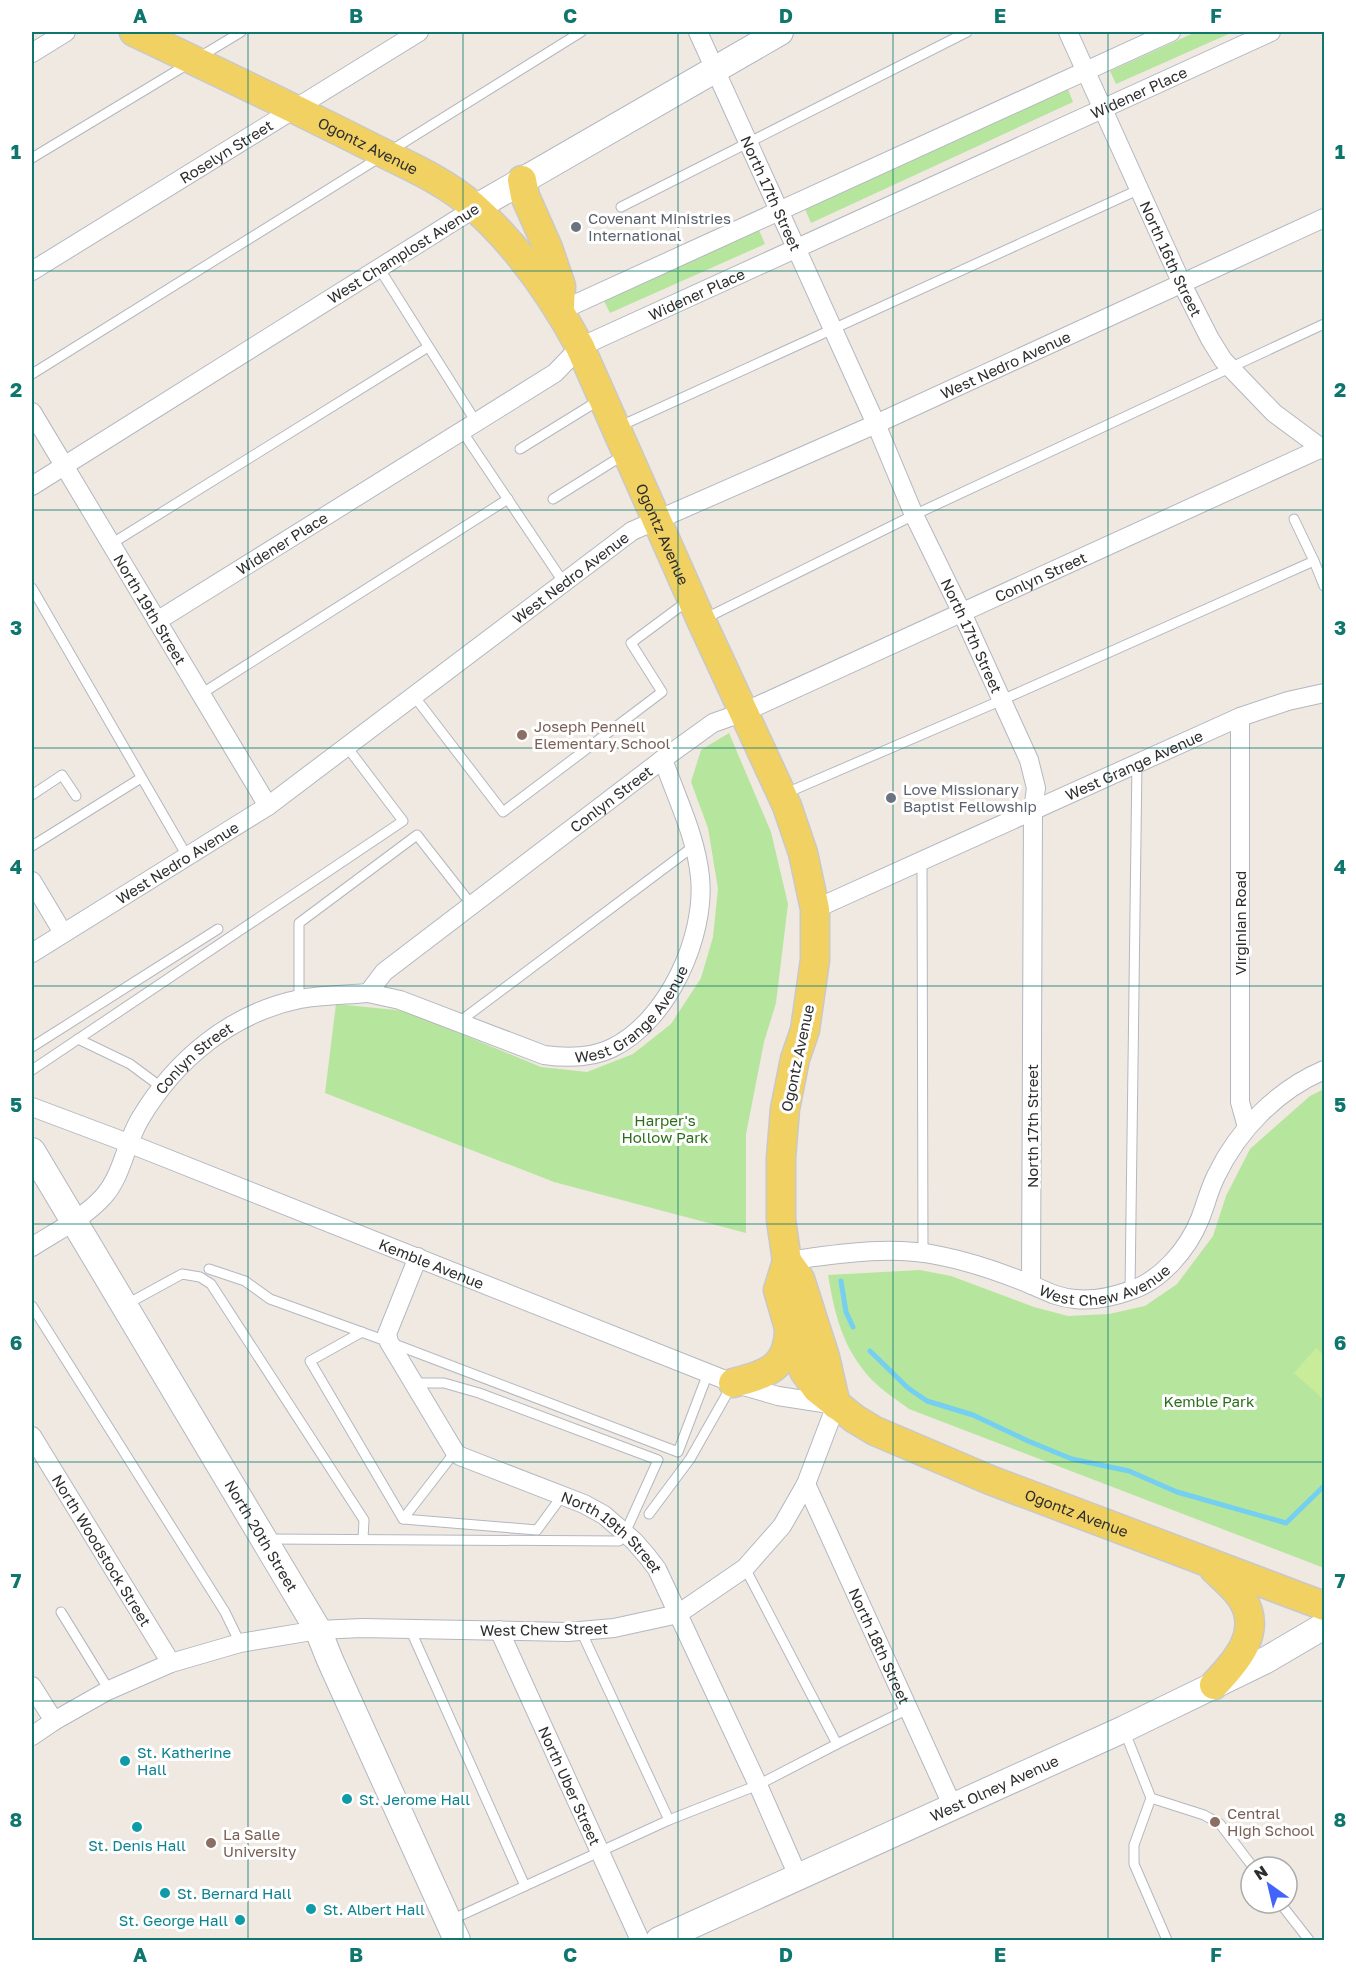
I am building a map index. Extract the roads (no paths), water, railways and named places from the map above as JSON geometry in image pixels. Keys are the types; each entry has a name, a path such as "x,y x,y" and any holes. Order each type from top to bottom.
{"main road":[{"name":"Ogontz Avenue","path":"134,32 294,108 432,177 458,194 475,208 523,260 560,311 580,347 782,795 803,853 815,909 816,960 805,1030 795,1059 785,1109 781,1158 781,1220 787,1262 778,1290 804,1371 817,1389 855,1419 905,1444 990,1480 1324,1606"},
{"path":"522,180 525,196 548,248 561,286 560,311"},
{"name":"Ogontz Avenue","path":"787,1262 800,1279 825,1357 836,1405"},
{"path":"721,1378 757,1377 780,1363 786,1354 789,1328"},
{"path":"1209,1563 1242,1597 1250,1627 1243,1652 1234,1665 1214,1684"}],"street":[{"path":"32,53 66,32"},
{"name":"Roselyn Street","path":"32,271 419,32"},
{"name":"North 17th Street","path":"698,32 834,330 914,515 962,613 1029,760 1036,788 1033,810 1031,1285"},
{"name":"West Champlost Avenue","path":"32,486 475,208 780,32"},
{"name":"North 16th Street","path":"1068,32 1182,284 1210,339 1223,360 1274,413 1324,449"},
{"path":"560,311 1171,32"},
{"name":"Widener Place","path":"157,621 555,373 580,347 1271,32"},
{"name":"West Nedro Avenue","path":"32,952 268,806 632,531 876,424 1324,218"},
{"name":"North 19th Street","path":"32,412 268,806"},
{"name":"Conlyn Street","path":"32,1246 94,1206 114,1182 139,1120 161,1087 188,1058 212,1038 240,1020 271,1007 299,1000 368,993 384,972 713,723 744,712 1324,449"},
{"name":"West Grange Avenue","path":"815,909 1240,717 1288,701 1324,693"},
{"name":"Virginian Road","path":"1240,717 1240,1102 1247,1127"},
{"name":"West Grange Avenue","path":"368,993 400,1000 544,1055 580,1056 612,1048 641,1028 666,997 687,960 698,924 701,900 700,875 694,846 663,759"},
{"path":"32,881 63,933"},
{"name":"West Chew Avenue","path":"787,1262 871,1250 922,1253 974,1264 1052,1294 1075,1299 1102,1298 1130,1291 1144,1285 1172,1264 1200,1219 1216,1174 1247,1127 1264,1108 1324,1070"},
{"name":"Kemble Avenue","path":"32,1107 721,1378 778,1396 836,1405"},
{"name":"North 20th Street","path":"32,1151 318,1630 452,1931"},
{"path":"418,1257 387,1334 389,1342 455,1452"},
{"name":"West Chew Street","path":"318,1630 581,1631 614,1628 678,1614 745,1568 782,1526 818,1458 836,1405"},
{"name":"North Woodstock Street","path":"32,1436 171,1663"},
{"name":"North 19th Street","path":"455,1452 460,1456 584,1504 604,1515 634,1541 657,1569 798,1876"},
{"name":"North 18th Street","path":"806,1484 953,1807"},
{"name":"West Olney Avenue","path":"659,1941 1124,1729 1266,1660 1324,1626"},
{"path":"32,1736 109,1690 171,1663 240,1643 318,1630"},
{"name":"North Uber Street","path":"499,1630 640,1941"},
{"path":"32,1686 54,1721"}],"lane":[{"path":"32,158 241,32"},
{"path":"32,374 581,32"},
{"path":"621,207 967,32"},
{"path":"553,499 622,440 834,330 1140,189"},
{"path":"379,268 428,347 508,499 564,583"},
{"path":"414,696 503,812 662,692 631,643 697,609 914,515 1324,324"},
{"path":"111,544 428,347"},
{"path":"520,449 603,398"},
{"path":"201,694 508,499"},
{"path":"1294,519 1324,586"},
{"path":"782,795 1314,561"},
{"path":"32,588 187,856"},
{"path":"32,1070 404,820 347,747"},
{"path":"1130,1291 1137,762"},
{"path":"32,795 62,776 76,796"},
{"path":"32,846 141,778"},
{"path":"299,1000 299,923 417,835 471,904"},
{"path":"459,1022 694,846"},
{"path":"922,860 922,1253"},
{"path":"32,1047 218,929"},
{"path":"78,1039 130,1064 161,1087"},
{"path":"209,1269 245,1281 270,1299 678,1452 721,1378"},
{"path":"124,1305 182,1274 200,1277 212,1284 364,1520 363,1539"},
{"path":"32,1306 225,1612 240,1643"},
{"path":"362,1332 310,1361 403,1519"},
{"path":"649,1514 690,1459 721,1378"},
{"path":"265,1539 619,1541 658,1460 479,1393 444,1383 414,1383"},
{"path":"403,1519 455,1452"},
{"path":"403,1519 537,1530 562,1496"},
{"path":"745,1568 837,1744"},
{"path":"61,1612 109,1690"},
{"path":"410,1629 525,1886"},
{"path":"581,1631 669,1820"},
{"path":"452,1931 525,1886 669,1820 758,1785 908,1709"},
{"path":"1124,1729 1151,1798 1134,1845 1134,1864 1167,1941"},
{"path":"1151,1798 1204,1815 1220,1824 1244,1855"},
{"path":"1289,1915 1309,1941"}],"waterway":[{"path":"841,1281 846,1312 853,1327"},
{"path":"870,1351 908,1388 927,1401 973,1415 1072,1459 1129,1471 1177,1492 1286,1523 1324,1486"}],"place":[{"name":"Covenant Ministries International","path":"576,227"},
{"name":"Joseph Pennell Elementary School","path":"522,735"},
{"name":"Love Missionary Baptist Fellowship","path":"891,798"},
{"name":"St. Katherine Hall","path":"125,1761"},
{"name":"St. Jerome Hall","path":"347,1799"},
{"name":"Central High School","path":"1215,1822"},
{"name":"St. Denis Hall","path":"137,1827"},
{"name":"La Salle University","path":"211,1843"},
{"name":"St. Bernard Hall","path":"165,1893"},
{"name":"St. Albert Hall","path":"311,1909"},
{"name":"St. George Hall","path":"240,1920"}],"park label":[{"name":"Harper's Hollow Park","path":"665,1128"},
{"name":"Kemble Park","path":"1209,1401"}]}
